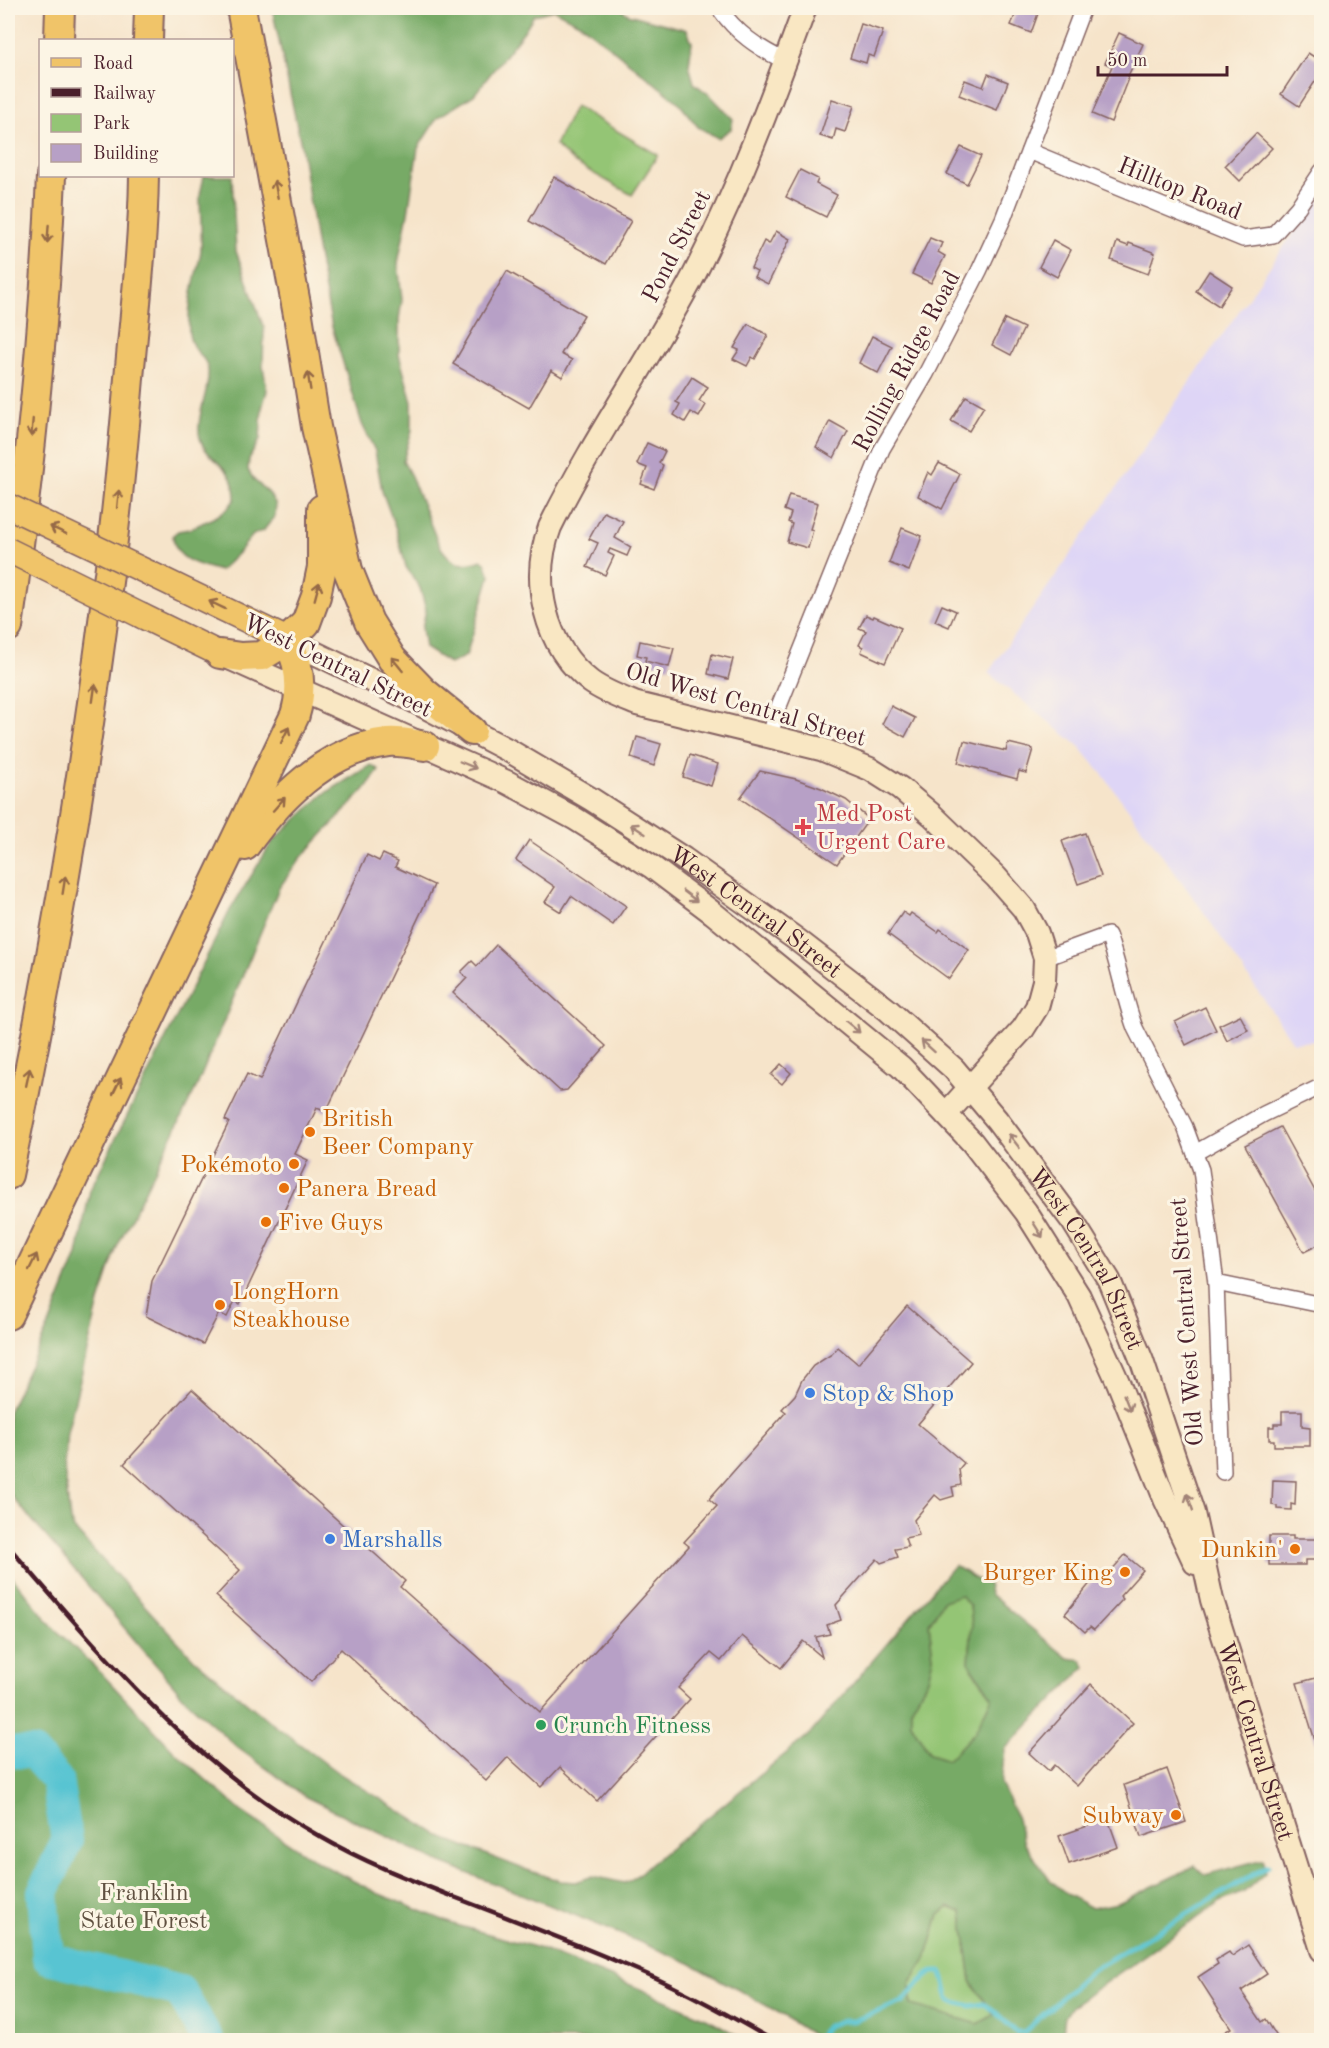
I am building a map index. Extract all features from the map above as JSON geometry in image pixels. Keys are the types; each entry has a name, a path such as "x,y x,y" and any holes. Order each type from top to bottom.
{"highway":[{"path":"58,39 60,8"},
{"path":"148,39 149,8"},
{"path":"241,8 298,315 316,427 348,570 369,622 402,671 472,731"},
{"path":"8,627 25,507 44,299 51,177"},
{"path":"8,1175 52,955 102,639 126,420 144,177"},
{"path":"220,654 241,657 262,656 288,640 306,623 316,596 322,567 323,535 316,427"},
{"path":"8,1315 295,715 300,690 299,667 288,640"},
{"path":"206,902 249,840 277,806 293,790 323,767 344,755 378,744 390,742 425,746"}],"main road":[{"name":"Pond Street","path":"567,495 678,303 713,236 739,182 805,8"},
{"name":"Old West Central Street","path":"567,495 545,541 540,565 541,586 544,609 551,628 562,650 576,668 603,689 638,704 837,754 870,769 900,788 932,815 1010,891 1034,925 1045,957"},
{"name":"West Central Street","path":"8,506 472,731 591,799 761,912 888,1010 954,1069 1041,1177 1073,1222 1109,1280 1142,1361 1194,1512 1212,1600 1322,1950"},
{"name":"West Central Street","path":"8,550 220,654 498,778 574,818 652,867 713,913 897,1064 972,1142 1026,1212 1079,1296 1118,1382 1165,1499 1212,1600"},
{"path":"946,1114 1016,1037 1033,1014 1044,981 1045,957"}],"street":[{"path":"719,8 741,35 785,62"},
{"name":"Rolling Ridge Road","path":"770,736 777,711 882,449 927,374 1003,219 1083,8"},
{"name":"Hilltop Road","path":"1029,152 1243,238 1273,236 1298,207 1322,171"},
{"name":"Old West Central Street","path":"1045,957 1108,935 1118,962 1129,1012 1135,1028 1185,1127 1195,1154 1204,1188 1215,1283 1223,1472"},
{"path":"1195,1154 1264,1114 1322,1086"},
{"path":"1215,1283 1322,1305"}],"shaded area":[{"path":"1321,193 1322,1041 1293,1042 1198,904 1103,775 1079,746 988,673"}],"green space":[{"path":"272,8 619,8 628,14 687,30 692,42 689,65 694,83 711,96 733,119 731,129 718,138 698,127 678,102 581,24 554,10 534,15 474,95 437,118 418,148 398,263 402,300 399,319 399,355 412,402 412,430 403,461 439,545 457,563 467,564 482,560 490,576 466,656 450,664 425,648 422,628 426,610 420,588 406,567 396,529 382,491 375,451 362,424 332,327 301,145"},
{"path":"575,106 658,155 632,195 575,163 555,145"},
{"path":"204,177 232,177 236,251 264,328 263,366 267,391 262,408 260,439 249,459 248,470 254,480 269,493 276,505 275,516 264,530 253,535 220,571 196,564 183,556 174,544 173,535 217,516 235,499 230,476 206,450 199,433 208,370 205,361 190,340 189,324 193,285 201,251 200,193"},
{"path":"371,765 379,770 365,789 300,859 279,888 197,1086 117,1247 99,1302 67,1433 64,1466 70,1520 74,1529 194,1659 269,1721 337,1772 443,1838 521,1868 561,1881 576,1882 593,1876 624,1883 631,1880 811,1733 954,1565 988,1584 990,1594 1068,1658 1082,1660 1085,1667 1005,1749 1001,1784 1016,1816 1024,1843 1049,1879 1068,1895 1092,1908 1118,1903 1195,1866 1205,1875 1264,1859 1265,1873 1244,1892 1222,1901 1072,2006 1065,2017 1062,2040 820,2040 776,2011 690,1963 439,1862 306,1797 238,1748 186,1700 8,1492 8,1412 50,1323 77,1255 90,1190 230,910 272,842 324,794","holes":["960,1595 970,1606 972,1625 969,1663 992,1697 975,1732 948,1760 930,1754 911,1723 911,1709 928,1679 933,1657 929,1624 943,1601","949,1907 962,1912 971,1981 994,2015 978,2024 911,2005 910,1983 926,1959 939,1915"]},
{"name":"Franklin State Forest","path":"8,1572 54,1628 103,1675 174,1751 242,1812 319,1863 377,1893 453,1924 538,1948 638,1988 714,2022 745,2040 8,2040"},
{"path":"960,1594 970,1606 972,1625 969,1664 992,1697 975,1732 948,1760 930,1754 911,1723 911,1709 928,1679 933,1657 929,1625 943,1601"},
{"path":"949,1907 962,1912 971,1981 994,2015 978,2024 911,2005 910,1983 926,1959 939,1915"}],"building":[{"path":"1018,8 1040,8 1031,33 1011,25"},
{"path":"861,24 883,31 874,57 868,55 866,63 850,58"},
{"path":"1119,33 1143,44 1111,122 1092,114 1112,66 1105,63"},
{"path":"1308,53 1322,62 1322,71 1299,106 1281,94"},
{"path":"988,74 1008,82 997,110 959,95 965,80 983,87"},
{"path":"832,99 854,106 845,132 836,129 833,140 820,136"},
{"path":"1256,133 1272,148 1240,181 1225,166"},
{"path":"961,147 981,156 967,184 947,174"},
{"path":"800,170 818,179 816,184 837,195 826,217 786,197"},
{"path":"554,177 631,221 606,264 529,221"},
{"path":"776,231 790,239 768,284 754,277 757,271 751,268 764,241 769,244"},
{"path":"930,238 942,243 938,252 945,256 931,283 912,274"},
{"path":"1053,240 1071,250 1057,277 1039,267"},
{"path":"1117,242 1128,246 1129,243 1155,253 1148,274 1111,260"},
{"path":"507,271 584,315 561,354 572,360 562,377 551,370 529,408 453,364"},
{"path":"1209,271 1232,286 1219,306 1196,291"},
{"path":"1005,319 1024,328 1011,355 992,345"},
{"path":"748,324 768,335 755,359 752,357 747,366 733,359 739,350 734,348"},
{"path":"872,336 892,346 878,373 859,363"},
{"path":"692,377 708,387 699,401 706,405 699,417 691,412 685,422 674,415 680,404 676,402"},
{"path":"966,396 984,406 969,431 951,421"},
{"path":"830,421 848,431 834,458 816,447"},
{"path":"647,443 665,451 659,463 663,465 654,489 641,484 647,468 637,464"},
{"path":"939,463 960,474 942,509 918,496 928,472 932,475"},
{"path":"789,495 818,503 810,529 813,530 808,548 787,542 792,524 788,522 791,513 784,510"},
{"path":"604,512 623,521 615,538 631,547 627,556 610,549 608,553 614,556 605,575 587,567 598,543 589,539"},
{"path":"902,528 922,536 909,571 889,563"},
{"path":"942,605 956,611 949,627 935,621"},
{"path":"866,615 873,618 874,616 901,628 885,663 861,652 863,647 859,645 866,631 859,628"},
{"path":"640,641 674,648 669,667 645,661 646,657 637,655"},
{"path":"712,654 733,659 728,679 708,674"},
{"path":"891,706 915,718 905,737 882,724"},
{"path":"637,737 661,744 654,766 631,758"},
{"path":"964,741 1006,751 1008,743 1033,749 1026,773 1019,771 1017,779 958,763"},
{"path":"690,755 718,764 711,786 683,777"},
{"path":"760,771 796,779 821,788 846,800 869,819 837,864 740,798"},
{"path":"1085,833 1101,876 1078,884 1062,841"},
{"path":"529,840 626,906 613,925 571,896 561,912 545,902 555,887 516,860"},
{"path":"383,854 398,861 395,867 434,885 326,1112 317,1108 295,1154 308,1160 240,1304 235,1301 227,1317 219,1313 203,1344 146,1316 152,1281 229,1122 225,1120 247,1074 260,1080 367,855 379,861"},
{"path":"903,912 909,916 911,913 938,932 940,929 969,950 949,979 888,934"},
{"path":"496,945 606,1046 567,1090 560,1091 453,993 467,978 461,972 472,961 477,966"},
{"path":"1205,1007 1216,1030 1186,1045 1175,1022"},
{"path":"1240,1015 1248,1030 1227,1041 1219,1025"},
{"path":"781,1064 791,1073 782,1084 771,1075"},
{"path":"1280,1127 1322,1204 1322,1243 1304,1252 1245,1145"},
{"path":"907,1306 971,1362 918,1424 964,1463 959,1469 961,1485 952,1487 954,1496 941,1500 935,1495 914,1520 919,1535 905,1538 908,1547 895,1549 898,1557 881,1563 877,1559 836,1605 841,1620 827,1625 830,1634 816,1637 822,1657 803,1641 781,1668 742,1636 721,1661 711,1653 678,1688 690,1699 597,1801 560,1767 541,1787 508,1757 486,1781 341,1649 311,1682 216,1596 240,1570 124,1464 192,1389 405,1581 400,1587 540,1712 689,1546 684,1542 717,1506 709,1499 786,1412 782,1409 795,1395 802,1380 813,1366 832,1354 838,1347 858,1364"},
{"path":"1282,1411 1302,1411 1302,1426 1310,1427 1310,1446 1274,1446 1274,1440 1269,1440 1269,1427 1282,1424"},
{"path":"1273,1480 1296,1481 1295,1505 1291,1504 1291,1510 1277,1509 1277,1506 1272,1505"},
{"name":"Dunkin'","path":"1269,1536 1322,1539 1322,1560 1305,1560 1305,1565 1269,1565"},
{"path":"1125,1555 1143,1570 1120,1596 1123,1599 1094,1630 1090,1627 1085,1632 1065,1614 1096,1576 1102,1581"},
{"path":"1316,1678 1322,1696 1322,1749 1318,1750 1297,1683"},
{"path":"1091,1684 1133,1723 1077,1786 1054,1765 1049,1771 1029,1753"},
{"path":"1167,1769 1186,1822 1141,1837 1124,1785"},
{"path":"1108,1819 1118,1847 1069,1864 1059,1836"},
{"path":"1248,1945 1267,1974 1241,1991 1262,2022 1266,2019 1279,2040 1212,2040 1231,2028 1198,1977 1218,1964 1216,1960 1229,1952 1232,1956"}],"waterway":[{"path":"8,1752 33,1753 57,1780 67,1840 43,1892 48,1958 180,1991 208,2040"},
{"path":"817,2038 827,2026 840,2021 853,2021 903,2002 932,1972 941,1972 949,1999 971,2006 984,2004 1016,2032 1024,2032 1092,1970 1268,1866"}],"railway":[{"path":"8,1546 151,1705 230,1776 273,1808 368,1862 642,1972 699,1999 772,2040"}],"place":[{"name":"Med Post Urgent Care","path":"803,827"},
{"name":"British Beer Company","path":"310,1132"},
{"name":"Pokémoto","path":"294,1164"},
{"name":"Panera Bread","path":"284,1188"},
{"name":"Five Guys","path":"266,1222"},
{"name":"LongHorn Steakhouse","path":"220,1305"},
{"name":"Stop & Shop","path":"810,1393"},
{"name":"Marshalls","path":"330,1539"},
{"name":"Dunkin'","path":"1295,1549"},
{"name":"Burger King","path":"1125,1572"},
{"name":"Crunch Fitness","path":"541,1725"},
{"name":"Subway","path":"1176,1815"}]}
